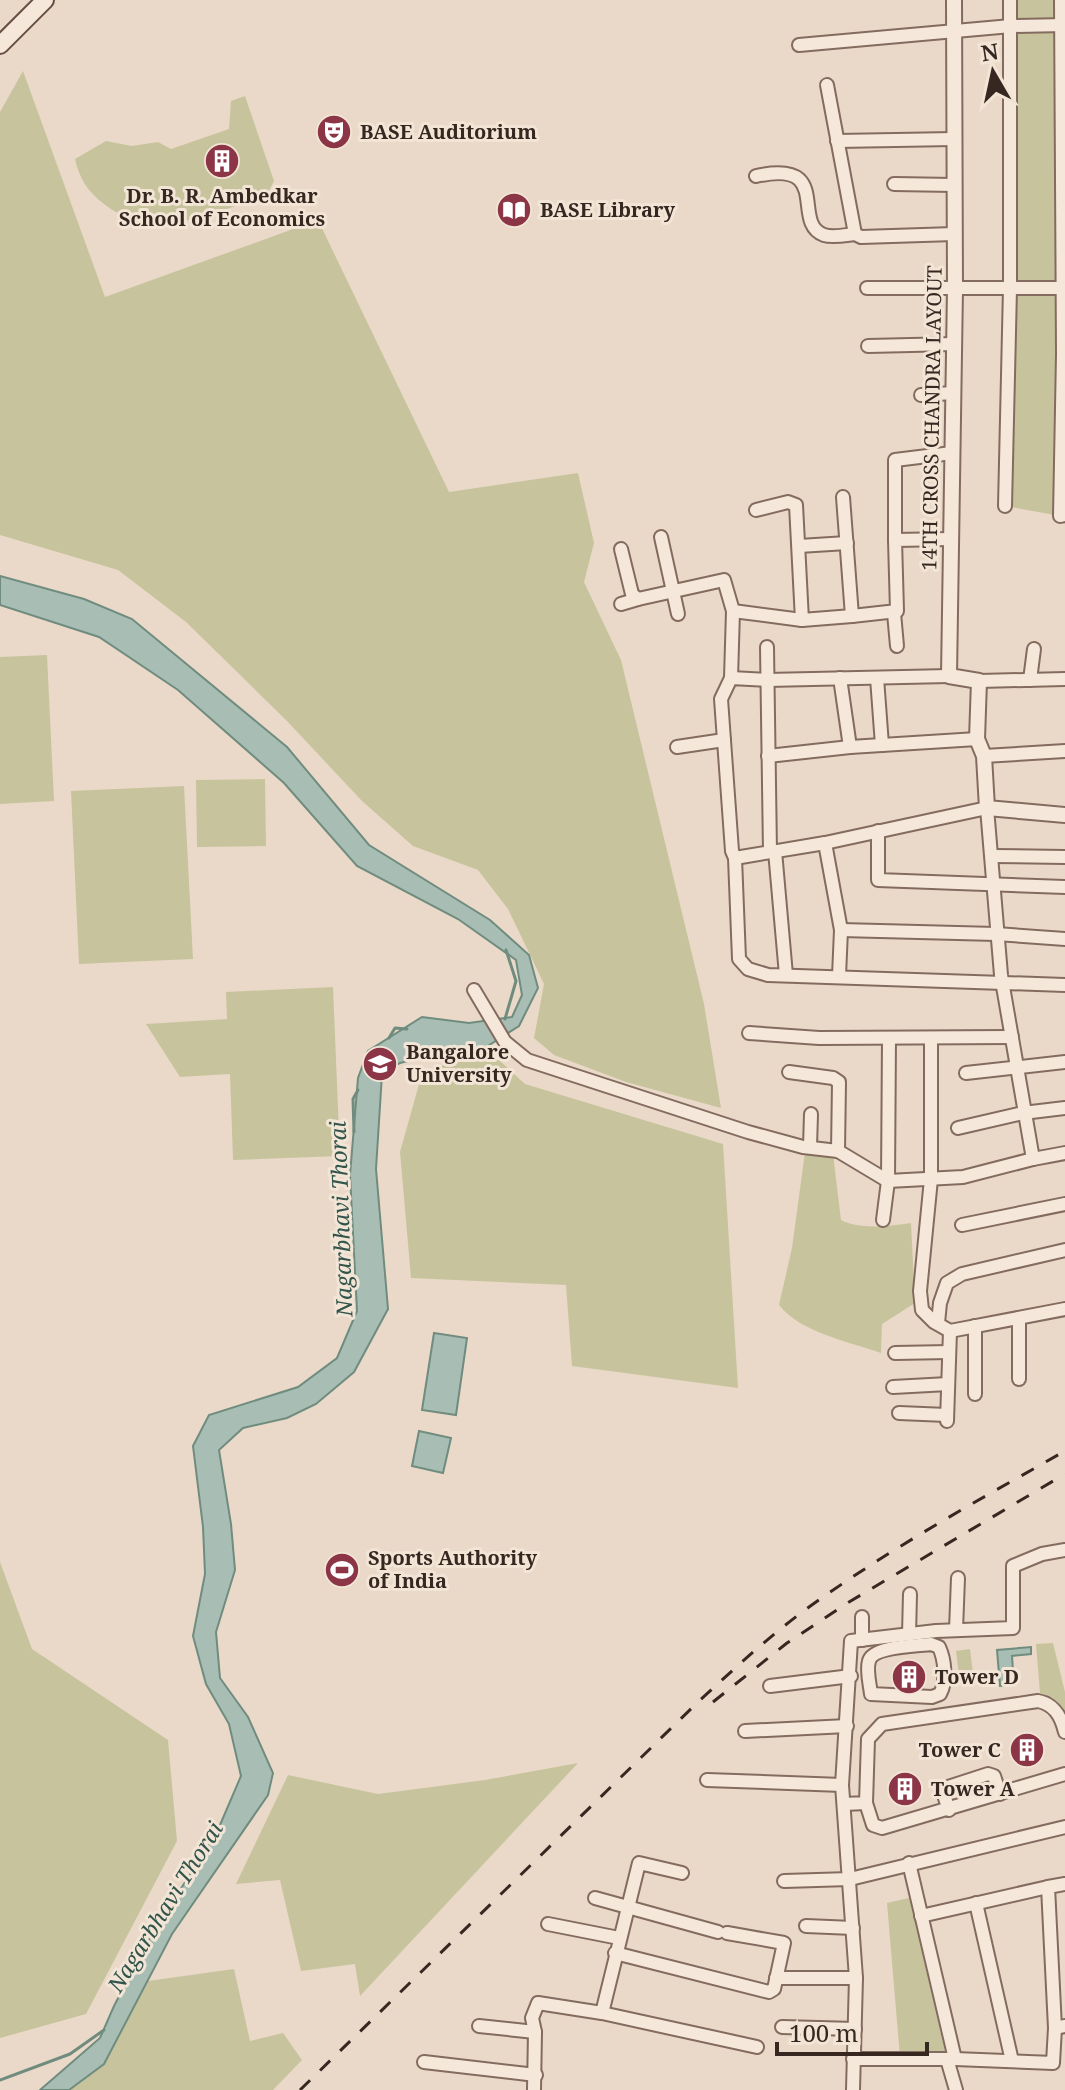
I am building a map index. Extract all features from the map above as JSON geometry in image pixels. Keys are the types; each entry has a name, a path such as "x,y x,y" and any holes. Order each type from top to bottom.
{"main road":[{"path":"0,45 45,0"}],"street":[{"name":"14TH CROSS CHANDRA LAYOUT","path":"949,676 955,289 954,0"},
{"path":"1005,506 1014,401 1010,288 1010,0"},
{"path":"1061,0 1064,354 1060,516 1065,515"},
{"path":"799,45 954,30 1063,25"},
{"path":"827,85 855,234"},
{"path":"837,141 954,139"},
{"path":"756,176 775,172 795,177 808,192 811,223 818,231 830,236 954,234"},
{"path":"894,184 954,185"},
{"path":"867,288 1064,288"},
{"path":"868,346 954,344"},
{"path":"921,395 953,393"},
{"path":"897,646 893,463 899,459 952,453"},
{"path":"843,497 852,616"},
{"path":"756,510 788,502 796,505 802,620"},
{"path":"661,537 678,614"},
{"path":"895,540 951,539"},
{"path":"799,546 847,543"},
{"path":"621,549 632,594 638,599"},
{"path":"621,604 724,580 733,611 731,678 721,699 735,858 739,959 748,969 757,973 786,975 1065,985"},
{"path":"733,611 802,620 894,613"},
{"path":"767,647 773,852 786,975"},
{"path":"1030,680 1034,649"},
{"path":"731,678 949,676 979,681 1065,679"},
{"path":"840,678 850,747"},
{"path":"877,678 882,745"},
{"path":"979,681 977,739 984,756 996,934 1023,1113 1033,1159"},
{"path":"768,756 977,739"},
{"path":"677,747 724,740"},
{"path":"984,756 1065,751"},
{"path":"735,858 825,843 987,808 1065,815"},
{"path":"878,831 878,880 1065,887"},
{"path":"825,843 841,930 839,976"},
{"path":"992,856 1065,857"},
{"path":"841,930 1065,939"},
{"path":"474,990 505,1042 527,1060 748,1132 838,1151 888,1181 963,1177 1065,1153"},
{"path":"749,1033 819,1038 1012,1037"},
{"path":"883,1220 888,1181 889,1038"},
{"path":"931,1038 931,1179 920,1291 922,1310 950,1331 1065,1309"},
{"path":"966,1073 1016,1065 1065,1062"},
{"path":"789,1072 833,1078 839,1082 838,1151"},
{"path":"958,1128 1023,1113 1065,1108"},
{"path":"810,1147 811,1114"},
{"path":"962,1225 1065,1204"},
{"path":"938,1323 940,1303 947,1283 962,1274 1065,1250"},
{"path":"1019,1318 1019,1379"},
{"path":"975,1326 975,1394"},
{"path":"899,1413 947,1418 950,1331"},
{"path":"895,1353 949,1352"},
{"path":"893,1387 948,1384"},
{"path":"853,2090 856,1978 842,1785 851,1641 956,1630 1013,1628 1013,1566 1042,1554 1065,1550"},
{"path":"956,1630 958,1578"},
{"path":"909,1635 910,1594"},
{"path":"862,1617 862,1640"},
{"path":"849,1693 932,1697 940,1694 944,1681 941,1650 931,1644 875,1653 869,1661 871,1694"},
{"path":"770,1686 851,1676"},
{"path":"1065,1732 1050,1704 1029,1701 882,1724 868,1739 866,1752 869,1820 876,1828 882,1828 1065,1774"},
{"path":"745,1731 847,1726"},
{"path":"845,1751 866,1752"},
{"path":"949,1810 943,1792 945,1788 988,1774 994,1776 1000,1794"},
{"path":"707,1780 842,1785"},
{"path":"844,1804 866,1803"},
{"path":"845,1824 869,1820"},
{"path":"784,1881 850,1879 1065,1827"},
{"path":"602,2013 639,1863 682,1873"},
{"path":"909,1863 956,2090"},
{"path":"921,1916 1065,1884"},
{"path":"853,2059 1053,2063 1060,2027 1048,1887"},
{"path":"595,1898 723,1932 784,1943 774,1989 769,1992 615,1953"},
{"path":"976,1903 1012,2061"},
{"path":"548,1924 619,1938"},
{"path":"806,1926 853,1928"},
{"path":"776,1978 856,1978"},
{"path":"534,2090 535,2032 532,2018 538,2003 602,2013 757,2047"},
{"path":"479,2026 535,2032"},
{"path":"782,2027 855,2029"},
{"path":"424,2062 536,2075"}],"shaded area":[{"path":"1010,0 1061,0 1060,516 1005,506"},
{"path":"23,71 105,297 318,220 449,492 578,473 594,543 584,582 621,660 704,1004 721,1108 626,1082 554,1055 534,1038 544,984 508,909 478,870 413,846 362,801 287,721 186,622 118,570 0,535 0,112"},
{"path":"245,96 274,181 267,195 184,221 143,222 123,216 104,204 93,195 79,172 75,159 106,141 132,146 158,142 171,149 229,129 231,101"},
{"name":"Nagarbhavi Thorai","path":"0,576 84,599 132,619 287,747 369,845 490,920 529,955 538,988 519,1026 483,1049 445,1051 400,1063 382,1074 376,1169 388,1309 354,1372 316,1404 287,1418 243,1428 219,1450 235,1570 216,1632 220,1678 248,1717 273,1773 268,1795 172,1934 104,2064 69,2090 40,2090 100,2038 152,1934 217,1832 241,1776 229,1724 206,1684 193,1636 205,1574 193,1446 209,1415 298,1387 337,1358 357,1311 350,1175 358,1078 368,1051 422,1017 469,1023 512,1017 522,995 516,960 458,919 357,866 284,783 178,690 99,637 0,605"},
{"path":"47,655 54,801 0,804 0,657"},
{"path":"265,779 266,846 197,847 196,780"},
{"path":"184,786 193,959 79,964 71,791"},
{"path":"333,987 340,1156 233,1160 230,1074 180,1077 146,1024 227,1019 226,992"},
{"path":"499,1060 525,1084 723,1144 738,1388 572,1366 566,1285 411,1278 400,1152 421,1077 449,1062"},
{"path":"805,1152 833,1154 841,1220 866,1226 911,1223 915,1303 882,1324 881,1353 812,1329 788,1315 779,1305 792,1248"},
{"path":"434,1333 467,1338 456,1415 422,1410"},
{"path":"419,1431 451,1438 443,1473 412,1466"},
{"path":"0,1562 32,1649 168,1740 177,1841 86,2014 0,2038"},
{"path":"1053,1643 1065,1692 1065,1718 1053,1698 1040,1693 1036,1644"},
{"path":"1031,1647 1031,1654 1012,1656 1014,1685 1000,1686 997,1650"},
{"path":"970,1649 974,1682 960,1684 956,1651"},
{"path":"578,1763 360,1996 355,1964 301,1971 280,1880 236,1884 288,1775 378,1794 485,1780"},
{"path":"909,1898 946,2055 900,2057 887,1903"},
{"path":"234,1969 250,2041 283,2033 302,2060 273,2090 69,2090 104,2064 148,1981"}],"waterway":[{"name":"Nagarbhavi Thorai","path":"505,1019 516,981 506,950"},
{"name":"Nagarbhavi Thorai","path":"389,1038 395,1028 407,1029"},
{"name":"Nagarbhavi Thorai","path":"354,1132 353,1099 358,1090"},
{"name":"Nagarbhavi Thorai","path":"0,2080 70,2054 104,2030"}],"railway":[{"path":"300,2090 750,1654 836,1588 966,1507 1065,1451"},
{"path":"713,1702 787,1643 849,1602 1065,1474"}],"place":[{"name":"BASE Auditorium","path":"334,132"},
{"name":"Dr. B. R. Ambedkar School of Economics","path":"222,161"},
{"name":"BASE Library","path":"514,210"},
{"name":"Bangalore University","path":"380,1064"},
{"name":"Sports Authority of India","path":"342,1570"},
{"name":"Tower D","path":"909,1677"},
{"name":"Tower C","path":"1027,1750"},
{"name":"Tower A","path":"905,1789"}]}
